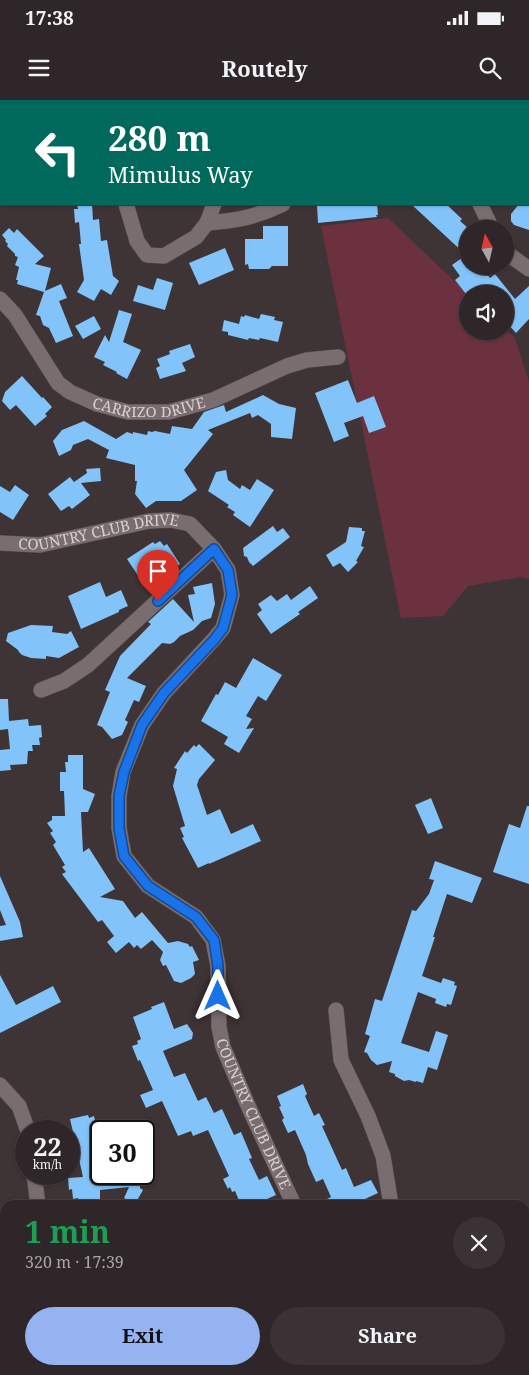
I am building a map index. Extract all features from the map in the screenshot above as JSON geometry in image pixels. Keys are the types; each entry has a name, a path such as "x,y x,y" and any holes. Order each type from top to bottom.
{"street":[{"path":"126,205 137,240 148,255 164,256 196,237 207,223 214,205"},
{"path":"207,223 234,221 266,213 281,205"},
{"path":"480,205 488,220"},
{"path":"514,258 529,268"},
{"name":"CARRIZO DRIVE","path":"0,299 15,315 58,383 70,392 97,404 128,412 169,412 213,400 287,366 307,360 338,357"},
{"name":"COUNTRY CLUB DRIVE","path":"0,543 40,545 149,521 170,520 190,524 214,549 228,570 232,595 223,628 164,693 142,725 124,772 119,796 119,828 124,856 148,886 196,917 214,940 218,966 219,1027 223,1047 292,1200"},
{"path":"42,690 64,681 88,665 214,549"},
{"path":"336,1010 338,1046 341,1060 368,1116 383,1156 390,1200"},
{"path":"0,1085 19,1106 24,1120"},
{"path":"35,1185 37,1200"}],"shaded area":[{"path":"388,218 459,285 459,340 514,340 515,338 529,382 529,579 521,577 468,586 443,616 401,618 321,226"}],"building":[{"path":"77,205 92,205 93,220 99,219 101,241 107,240 113,276 119,281 111,295 101,289 94,301 77,292 84,280 79,244 81,244 79,222 75,223 74,209 78,209"},
{"path":"317,205 377,205 377,217 318,223"},
{"path":"412,205 447,205 462,219 459,220 459,249"},
{"path":"518,205 529,205 529,230 514,225 514,220 511,220 511,214"},
{"path":"263,226 288,226 288,266 272,266 269,269 249,269 248,264 245,265 245,239 263,239"},
{"path":"9,228 14,233 17,229 44,256 35,264 51,268 45,291 61,284 67,298 59,301 73,336 56,343 49,328 43,325 40,316 36,315 44,292 17,284 19,267 15,265 18,257 7,246 8,244 2,235"},
{"path":"225,248 234,270 199,285 189,263"},
{"path":"459,260 459,275 452,265"},
{"path":"488,275 490,278 496,275 504,285 459,285 455,280 460,276"},
{"path":"157,278 173,283 165,310 133,301 138,285 153,290"},
{"path":"529,286 529,319 516,333 514,331 514,298 515,299"},
{"path":"119,310 132,314 123,342 141,350 127,379 103,365 105,362 94,357 105,335 109,342"},
{"path":"261,314 275,317 274,320 283,322 278,342 260,338 259,340 249,338 248,340 228,335 228,332 222,331 224,320 239,324 241,316 244,317 245,315 259,319"},
{"path":"94,316 101,329 83,339 75,326"},
{"path":"190,344 195,357 182,363 186,371 160,379 156,368 160,366 157,359 170,354 169,351"},
{"path":"22,376 52,407 45,414 47,416 35,426 16,405 10,410 2,401 5,392"},
{"path":"348,380 357,403 374,396 386,427 369,433 363,416 344,423 349,436 334,442 315,393"},
{"path":"263,395 279,404 296,408 292,439 271,437 271,424 258,415 252,418 250,413 208,430 213,434 184,470 197,490 181,501 156,501 146,508 135,494 137,481 135,481 135,465 106,458 109,450 88,439 73,445 71,450 59,456 53,441 62,430 84,421 116,439 127,432 147,435 148,431 155,431 170,434 172,426 192,429 204,412 224,405 226,412"},
{"path":"100,468 101,481 81,483 90,495 72,509 69,506 61,511 48,494 70,477 74,482 87,473 86,469"},
{"path":"226,470 228,480 240,489 242,485 250,490 257,479 274,490 250,527 233,515 235,512 227,507 229,505 208,491 216,472"},
{"path":"15,485 29,495 13,520 0,512 0,486 10,492"},
{"path":"273,526 277,532 283,528 290,537 253,566 247,557 244,556 243,548"},
{"path":"349,527 362,528 362,531 365,531 361,546 364,547 356,561 358,562 348,572 340,563 333,567 326,555 346,542"},
{"path":"160,541 164,546 167,544 180,564 156,579 155,576 143,583 127,559 153,542 155,544"},
{"path":"100,582 106,597 121,590 128,606 81,629 68,596"},
{"path":"212,583 215,604 211,618 202,621 193,630 180,636 174,642 170,644 162,643 127,678 146,686 139,702 134,700 125,720 128,722 122,735 112,739 102,727 97,725 110,692 105,690 120,656 151,624 148,622 173,599 194,622 188,595 195,594 193,587"},
{"path":"310,586 318,598 298,612 300,614 271,634 257,614 262,610 258,604 271,595 277,601 287,594 291,600"},
{"path":"31,625 53,626 52,632 67,634 71,631 79,647 59,658 46,656 46,659 31,658 22,655 6,641 8,633"},
{"path":"253,658 282,675 266,701 258,696 246,716 252,719 246,729 254,728 239,753 224,744 228,737 201,721 225,682 236,688"},
{"path":"0,699 8,699 9,721 28,719 29,726 41,725 42,737 39,738 40,745 32,745 33,751 28,751 27,764 10,765 11,770 0,771 0,750 10,749 8,729 0,730"},
{"path":"199,744 215,760 199,779 197,785 207,815 220,809 231,834 253,824 261,841 198,868 182,838 184,837 180,828 185,826 173,786 177,769 174,768 185,751 187,753 194,745 196,747"},
{"path":"68,755 83,755 83,789 95,794 88,812 81,812 83,852 89,848 115,889 100,897 123,901 135,918 142,912 168,943 178,941 188,944 190,947 192,946 199,960 193,962 195,974 191,978 181,983 174,981 166,965 163,966 160,960 163,952 152,940 141,949 137,945 134,948 129,942 116,953 107,942 114,936 102,920 98,922 62,874 66,872 62,867 65,865 53,845 56,842 50,833 53,831 47,823 52,820 52,816 65,816 64,791 60,791 60,772 66,772 65,762 68,762"},
{"path":"431,798 443,828 428,834 415,805"},
{"path":"527,806 529,806 529,884 493,872 509,824 520,828"},
{"path":"435,861 482,878 472,903 447,894 422,976 441,983 443,978 455,982 454,985 457,986 451,1005 447,1004 446,1007 435,1003 436,999 418,992 401,1043 429,1052 436,1031 448,1035 437,1070 428,1067 423,1083 409,1080 404,1081 389,1072 392,1061 377,1065 364,1052 370,1036 365,1034 375,999 382,1001 412,910 416,911 429,894 434,880 429,879"},
{"path":"0,876 20,922 23,937 0,941 0,926 6,925 0,910"},
{"path":"0,975 16,1005 53,986 61,1002 0,1033"},
{"path":"164,1002 174,1029 187,1024 193,1033 192,1039 163,1051 174,1077 185,1073 198,1101 206,1097 214,1113 222,1109 234,1135 241,1132 252,1158 249,1159 259,1180 267,1176 276,1195 265,1200 239,1200 235,1191 232,1192 230,1187 228,1189 223,1179 229,1176 208,1130 193,1136 191,1131 178,1136 162,1101 146,1108 140,1095 153,1090 132,1046 138,1044 137,1041 141,1039 133,1017 152,1009 151,1007"},
{"path":"303,1084 307,1094 305,1096 314,1116 319,1113 325,1125 322,1126 342,1170 346,1168 354,1187 371,1180 378,1193 363,1200 325,1200 331,1197 323,1179 316,1182 295,1130 288,1133 282,1120 284,1118 277,1096"},
{"path":"88,1115 89,1118 94,1116 95,1120 90,1120 90,1185 140,1185 143,1190 137,1200 124,1198 129,1187 100,1190 100,1200 73,1199 72,1189 69,1190 69,1185 80,1185 80,1177 83,1177 80,1164 80,1120 70,1120"}],"route":[{"path":"158,601 214,549 228,570 232,595 223,628 164,693 142,725 124,772 119,796 119,828 124,856 148,886 196,917 214,940 218,966 218,996"}]}
